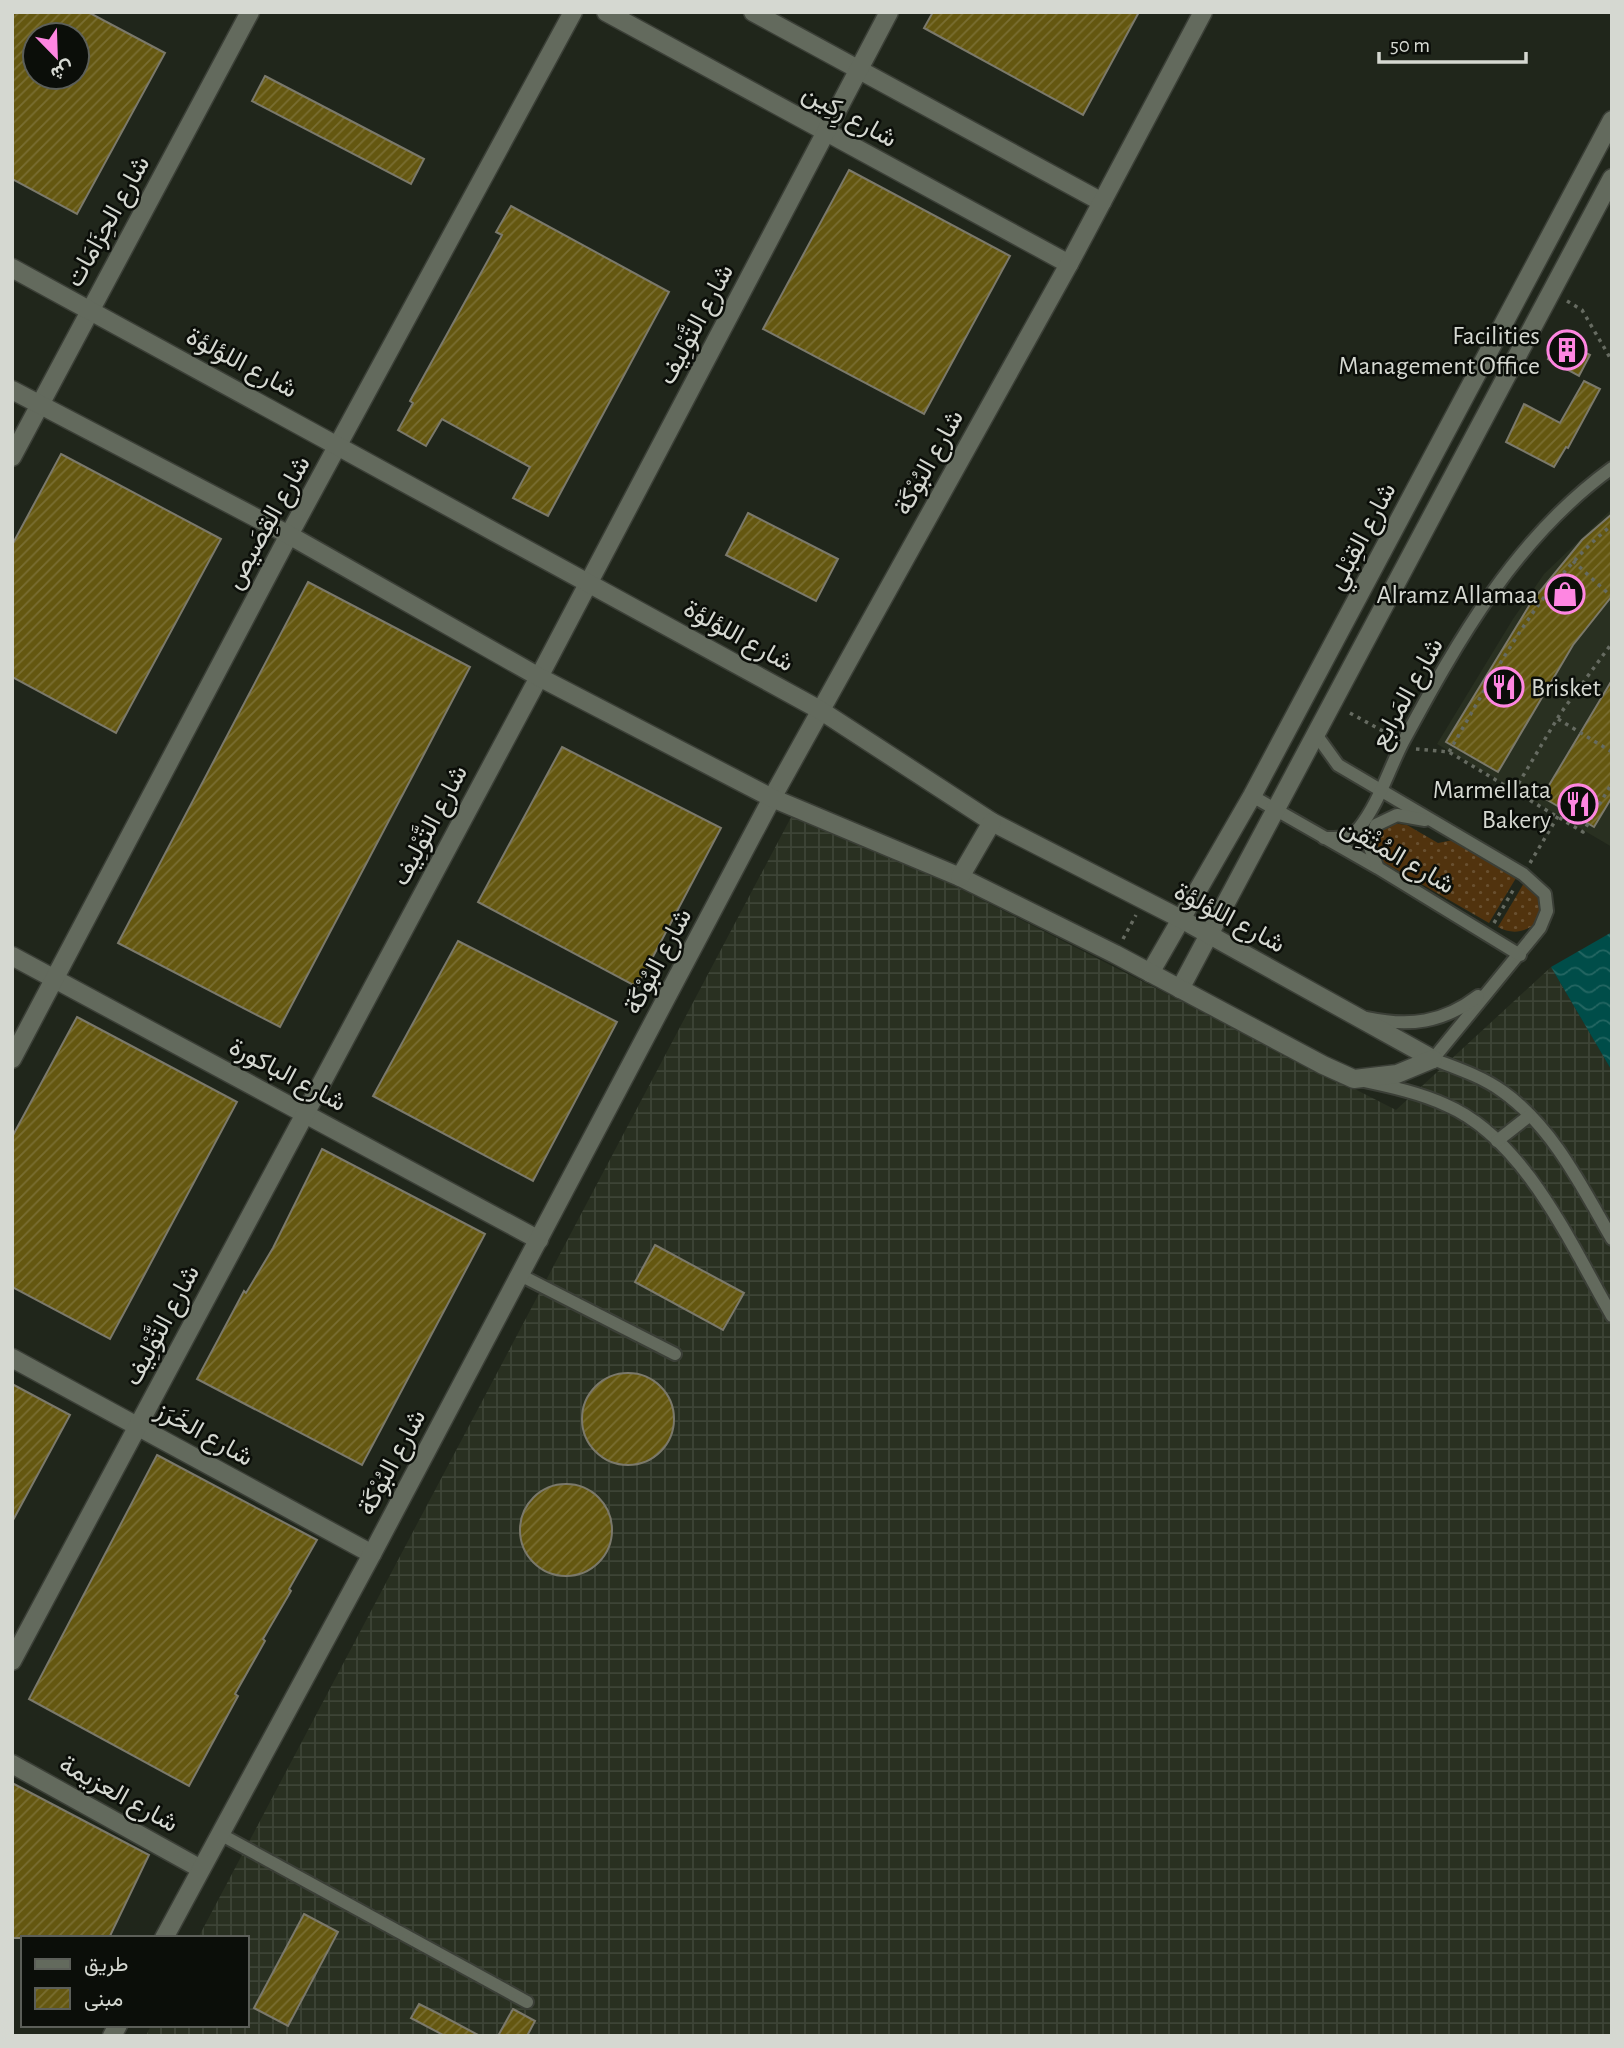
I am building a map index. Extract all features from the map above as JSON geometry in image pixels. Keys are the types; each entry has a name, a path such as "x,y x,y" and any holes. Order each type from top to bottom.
{"street":[{"name":"شارع الحِزَامَات","path":"12,457 250,12"},
{"name":"شارع القِصَيص","path":"12,1059 289,535 573,12"},
{"name":"شارع رِكِين","path":"606,12 1069,264"},
{"name":"شارع رِكِين","path":"753,12 1102,202"},
{"name":"شارع التَّوْلِيف","path":"12,1661 539,677 889,12"},
{"name":"شارع البُوْكَة","path":"165,1936 372,1554 772,798 1069,264 1203,12"},
{"name":"شارع القِبْلي","path":"1150,974 1252,796 1612,120"},
{"name":"شارع القِبْلي","path":"1180,989 1612,178"},
{"name":"شارع اللؤلؤة","path":"12,268 340,444 820,710 992,822 1181,919 1433,1059"},
{"path":"12,390 289,535 539,677 772,798 960,877 1115,954 1354,1079 1397,1074 1433,1059"},
{"path":"960,877 992,822"},
{"name":"شارع الباكورة","path":"12,956 539,1240"},
{"name":"شارع الخَرَز","path":"12,1358 372,1554"},
{"name":"شارع العزيمة","path":"12,1764 201,1869"}],"lane":[{"name":"شارع المَرابع","path":"1324,838 1344,838 1360,827 1480,608 1541,530 1612,468"},
{"name":"شارع المُتْقِن","path":"1315,733 1339,765 1530,878 1545,894 1548,902 1544,919 1520,955 1433,1059"},
{"name":"شارع المُتْقِن","path":"1252,796 1378,868 1520,955"},
{"path":"1378,868 1369,845 1372,831 1382,820 1405,815 1445,827"},
{"path":"1357,1016 1392,1023 1420,1023 1446,1017 1494,983"},
{"path":"1433,1059 1470,1073 1503,1091 1529,1116 1578,1178 1612,1239"},
{"path":"1354,1079 1411,1091 1449,1105 1497,1141 1546,1202 1612,1316"},
{"path":"1497,1141 1529,1116"},
{"path":"520,1275 675,1354"},
{"path":"219,1834 527,2002"}],"path":[{"path":"1550,291 1582,310 1612,361"},
{"path":"1449,752 1532,612 1573,561 1612,524"},
{"path":"1573,561 1612,597"},
{"path":"1514,791 1558,719 1612,643"},
{"path":"1350,713 1394,738"},
{"path":"1558,719 1612,752"},
{"path":"1413,748 1449,752 1583,832 1612,783"},
{"path":"1115,954 1144,901"}],"shaded area":[{"path":"1612,509 1612,847 1437,744 1513,619 1544,574"},
{"path":"797,806 1396,1110 1551,967 1612,1071 1612,2036 146,2036 150,2027 248,2027 248,1936 199,1936"},
{"path":"1391,823 1407,825 1438,843 1453,840 1516,878 1489,923 1383,862 1375,843 1382,827"},
{"path":"1524,883 1541,900 1539,917 1534,924 1521,931 1514,932 1498,927"}],"water":[{"path":"1612,932 1612,1071 1551,967"}],"building":[{"path":"12,12 88,12 165,53 77,214 12,179"},
{"path":"933,12 1139,12 1083,115 924,28"},
{"path":"265,76 424,159 411,184 252,101"},
{"path":"849,170 1010,256 924,414 763,329"},
{"path":"511,206 669,292 548,516 513,498 530,467 442,419 426,446 398,430 413,403 410,401 502,235 496,232"},
{"name":"Facilities Management Office","path":"1562,331 1575,338 1572,346 1590,355 1579,376 1548,359"},
{"path":"1584,381 1600,389 1568,448 1566,447 1554,467 1506,442 1524,404 1560,423"},
{"path":"61,454 221,539 116,733 12,677 12,545"},
{"path":"748,513 838,559 816,601 726,555"},
{"path":"1612,514 1612,596 1573,645 1498,772 1446,742 1532,601 1582,540"},
{"path":"308,582 470,667 280,1027 118,943"},
{"path":"1612,680 1612,797 1594,827 1542,797"},
{"path":"562,747 721,828 637,987 478,902"},
{"path":"458,941 617,1022 533,1181 373,1096"},
{"path":"77,1017 237,1102 110,1339 12,1287 12,1137"},
{"path":"322,1149 485,1234 362,1465 197,1379 244,1291 246,1293 273,1248"},
{"path":"655,1245 744,1293 723,1330 635,1282"},
{"path":"628,1373 646,1376 661,1386 671,1401 674,1419 671,1437 661,1452 646,1462 628,1465 610,1462 595,1452 585,1437 582,1419 585,1401 595,1386 610,1376"},
{"path":"12,1384 70,1415 12,1522"},
{"path":"157,1455 317,1540 289,1589 291,1591 235,1694 238,1696 189,1786 29,1699"},
{"path":"566,1484 584,1487 599,1497 609,1512 612,1530 609,1548 599,1563 584,1573 566,1576 548,1573 533,1563 523,1548 520,1530 523,1512 533,1497 548,1487"},
{"path":"12,1783 149,1855 110,1936 12,1938"},
{"path":"304,1914 338,1932 288,2026 254,2008"},
{"path":"419,2004 480,2036 445,2036 411,2018"},
{"path":"513,2009 535,2021 527,2036 498,2036"}],"place":[{"name":"Facilities Management Office","path":"1567,350"},
{"name":"Alramz Allamaa","path":"1565,594"},
{"name":"Brisket","path":"1504,687"},
{"name":"Marmellata Bakery","path":"1578,804"}]}
